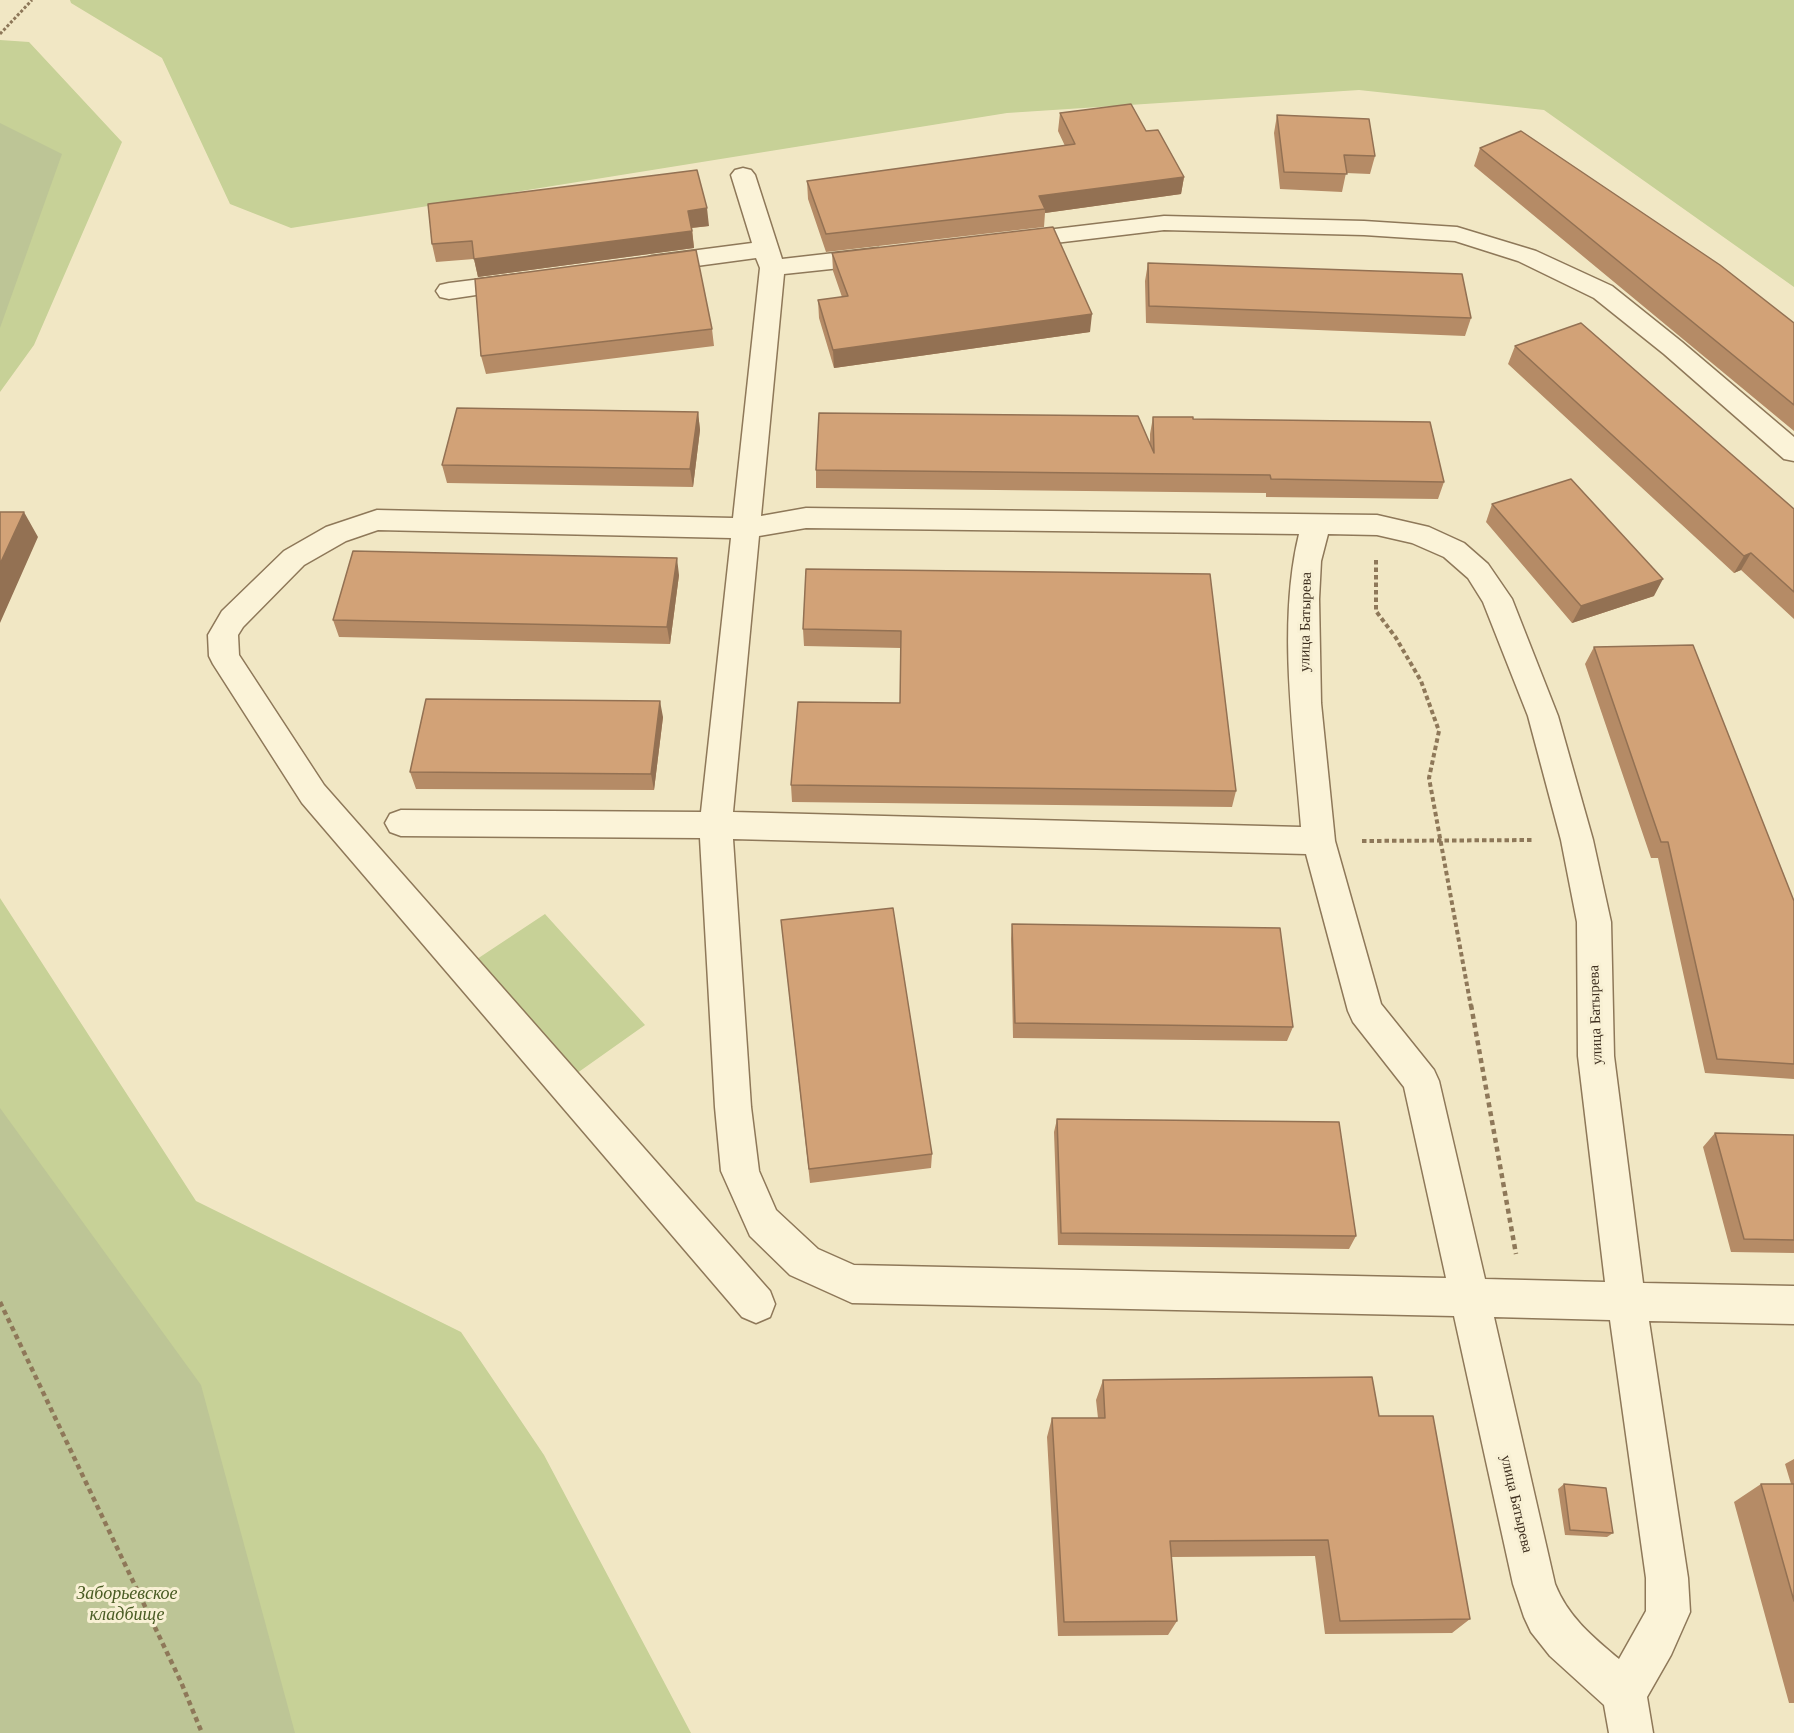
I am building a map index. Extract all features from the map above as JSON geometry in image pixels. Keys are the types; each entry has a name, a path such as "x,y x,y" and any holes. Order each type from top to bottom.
{"street":[{"path":"743,175 769,259 746,528 716,825 733,1107 740,1171 763,1223 804,1263 852,1284 1794,1305"},
{"path":"986,244 1164,223 1364,228 1456,234 1527,256 1603,292 1673,348 1794,452"},
{"path":"625,268 903,253"},
{"path":"449,291 543,279"},
{"path":"756,1304 314,794 224,656 223,635 232,619 294,558 336,534 377,520 746,528 806,518 1316,524"},
{"name":"улица Батырева","path":"1316,524 1377,525 1419,534 1454,550 1478,571 1497,599 1543,716 1577,840 1594,922 1596,1056 1627,1301 1667,1578 1668,1612 1627,1713 1546,1617 1534,1584 1420,1081 1365,1011 1319,841 1306,703 1304,599 1307,561 1316,524"},
{"path":"401,824 716,825 1319,841"}],"path":[{"path":"0,34 33,0"},
{"path":"1377,525 1376,611 1396,638 1421,681 1439,731 1429,778 1524,1299"},
{"path":"1319,841 1577,840"},
{"path":"0,1302 181,1682 202,1733"}],"green space":[{"path":"70,0 1794,0 1794,287 1544,110 1359,90 1007,113 291,228 230,204 162,58 71,3"},
{"path":"0,40 29,42 122,142 34,345 0,392"},
{"path":"0,123 62,154 0,328"},
{"path":"0,898 196,1201 461,1332 544,1455 691,1733 0,1733"},
{"path":"545,914 645,1025 573,1076 474,961"},
{"name":"Заборьевское кладбище","path":"0,1108 201,1385 295,1733 0,1733"}],"building":[{"path":"1131,104 1146,131 1158,130 1184,177 1039,196 1045,209 826,234 807,181 1075,144 1060,113"},
{"path":"1277,115 1369,119 1375,156 1344,155 1347,174 1284,172"},
{"path":"1521,131 1720,265 1794,323 1794,405 1480,148"},
{"path":"697,170 707,208 688,211 692,231 474,259 472,241 432,244 428,204"},
{"path":"1053,227 1092,314 833,350 818,300 848,296 832,253"},
{"path":"696,250 712,329 481,356 475,279"},
{"path":"1148,263 1462,274 1471,318 1149,306"},
{"path":"1581,323 1794,509 1794,592 1751,553 1744,556 1515,346"},
{"path":"457,408 698,412 690,469 442,465"},
{"path":"819,413 1138,416 1154,453 1153,417 1430,422 1444,482 1271,479 1270,475 816,470"},
{"path":"1571,479 1663,579 1581,606 1492,504"},
{"path":"0,512 24,512 0,564"},
{"path":"353,551 677,558 667,627 333,620"},
{"path":"806,569 1210,574 1236,791 791,785 798,702 900,703 901,631 803,629"},
{"path":"1693,645 1794,901 1794,1064 1717,1059 1668,842 1661,842 1594,647"},
{"path":"426,699 660,701 651,774 410,772"},
{"path":"893,908 932,1154 809,1169 781,920"},
{"path":"1012,924 1280,928 1293,1027 1015,1023"},
{"path":"1057,1119 1339,1122 1356,1236 1061,1233"},
{"path":"1715,1133 1794,1135 1794,1240 1744,1239"},
{"path":"1372,1377 1379,1416 1433,1416 1470,1619 1340,1621 1328,1540 1170,1541 1177,1621 1064,1622 1052,1418 1105,1418 1103,1380"},
{"path":"1564,1484 1606,1488 1613,1533 1570,1530"},
{"path":"1761,1484 1794,1484 1794,1601"}]}
